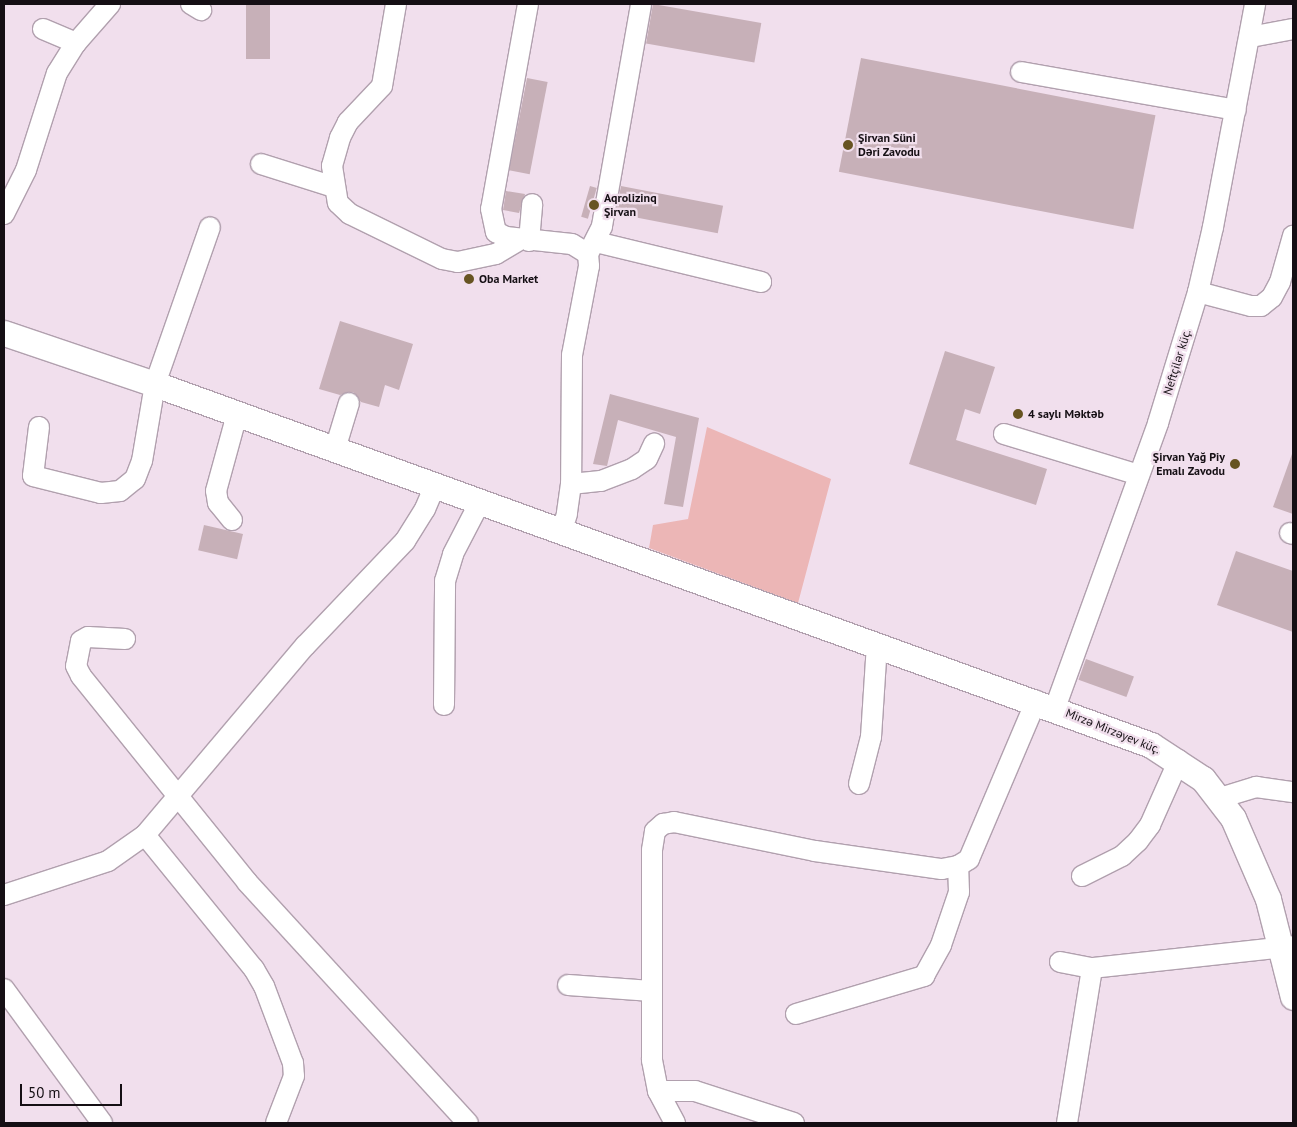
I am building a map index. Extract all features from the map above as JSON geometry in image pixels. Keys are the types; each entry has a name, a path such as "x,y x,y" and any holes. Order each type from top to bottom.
{"main road":[{"name":"Mirzə Mirzəyev küç.","path":"4,333 155,384 561,532 1046,705 1151,745 1179,760 1220,798 1256,866 1287,946 1293,997"}],"street":[{"path":"6,207 26,170 57,73 76,43 110,4"},
{"path":"396,4 382,86 348,122 340,138 332,166 338,203 350,214 442,259 458,262 477,261 524,240"},
{"path":"528,4 491,209 496,232 524,240 572,244 761,282"},
{"path":"561,532 571,484 572,355 592,248 602,226 641,4"},
{"name":"Neftçilər küç.","path":"958,866 969,859 1046,705 1158,424 1198,292 1236,110 1255,4"},
{"path":"43,29 76,43"},
{"path":"1250,37 1293,29"},
{"path":"1022,72 1236,110"},
{"path":"261,164 334,187"},
{"path":"524,240 532,204"},
{"path":"39,427 33,476 101,492 120,491 135,480 142,461 155,384 210,227"},
{"path":"1198,292 1251,306 1261,306 1272,297 1280,282 1293,236"},
{"path":"335,449 349,403"},
{"path":"232,520 218,503 216,491 237,414"},
{"path":"1004,434 1138,475"},
{"path":"571,484 601,481 632,469 647,459 654,444"},
{"path":"4,895 108,860 145,835 304,646 406,542 426,509 435,486"},
{"path":"444,705 445,581 453,554 480,502"},
{"path":"124,639 88,637 81,641 76,666 177,796 247,882 468,1123"},
{"path":"859,784 871,737 877,644"},
{"path":"1082,876 1122,856 1138,841 1150,825 1179,760"},
{"path":"1220,798 1256,788 1293,792"},
{"path":"675,1123 658,1090 652,1060 652,850 656,831 663,824 674,822 815,851 903,864 942,869 958,866 959,892 941,945 924,976 796,1014"},
{"path":"145,835 254,969 264,986 293,1063 294,1076 276,1123"},
{"path":"1060,962 1092,968 1287,946"},
{"path":"1067,1123 1092,968"},
{"path":"568,985 652,991"},
{"path":"4,989 102,1123"},
{"path":"658,1090 677,1088 696,1092 794,1123"}],"shaded area":[{"path":"707,427 831,479 798,603 649,548 653,525 688,519"}],"building":[{"path":"246,4 270,4 270,59 246,59"},
{"path":"653,4 761,23 754,62 646,43"},
{"path":"861,58 1155,115 1133,229 839,172"},
{"path":"527,78 548,82 530,174 509,170"},
{"path":"590,186 597,188 588,219 581,217"},
{"path":"621,186 723,206 718,233 616,213"},
{"path":"506,191 525,194 519,213 503,210"},
{"path":"340,321 413,344 399,390 385,385 379,407 361,402 353,392 340,395 319,389"},
{"path":"945,351 995,367 980,414 965,409 956,440 1047,469 1036,505 909,464"},
{"path":"610,394 699,418 683,507 664,504 676,437 618,420 607,466 593,464"},
{"path":"1293,454 1293,514 1273,507"},
{"path":"204,525 243,534 237,559 198,550"},
{"path":"1236,551 1293,571 1293,632 1217,605"},
{"path":"1086,659 1134,676 1126,697 1078,680"}],"place":[{"name":"Şirvan Süni Dəri Zavodu","path":"848,145"},
{"name":"Aqrolizinq Şirvan","path":"594,205"},
{"name":"Oba Market","path":"469,279"},
{"name":"4 saylı Məktəb","path":"1018,414"},
{"name":"Şirvan Yağ Piy Emalı Zavodu","path":"1235,464"}]}
